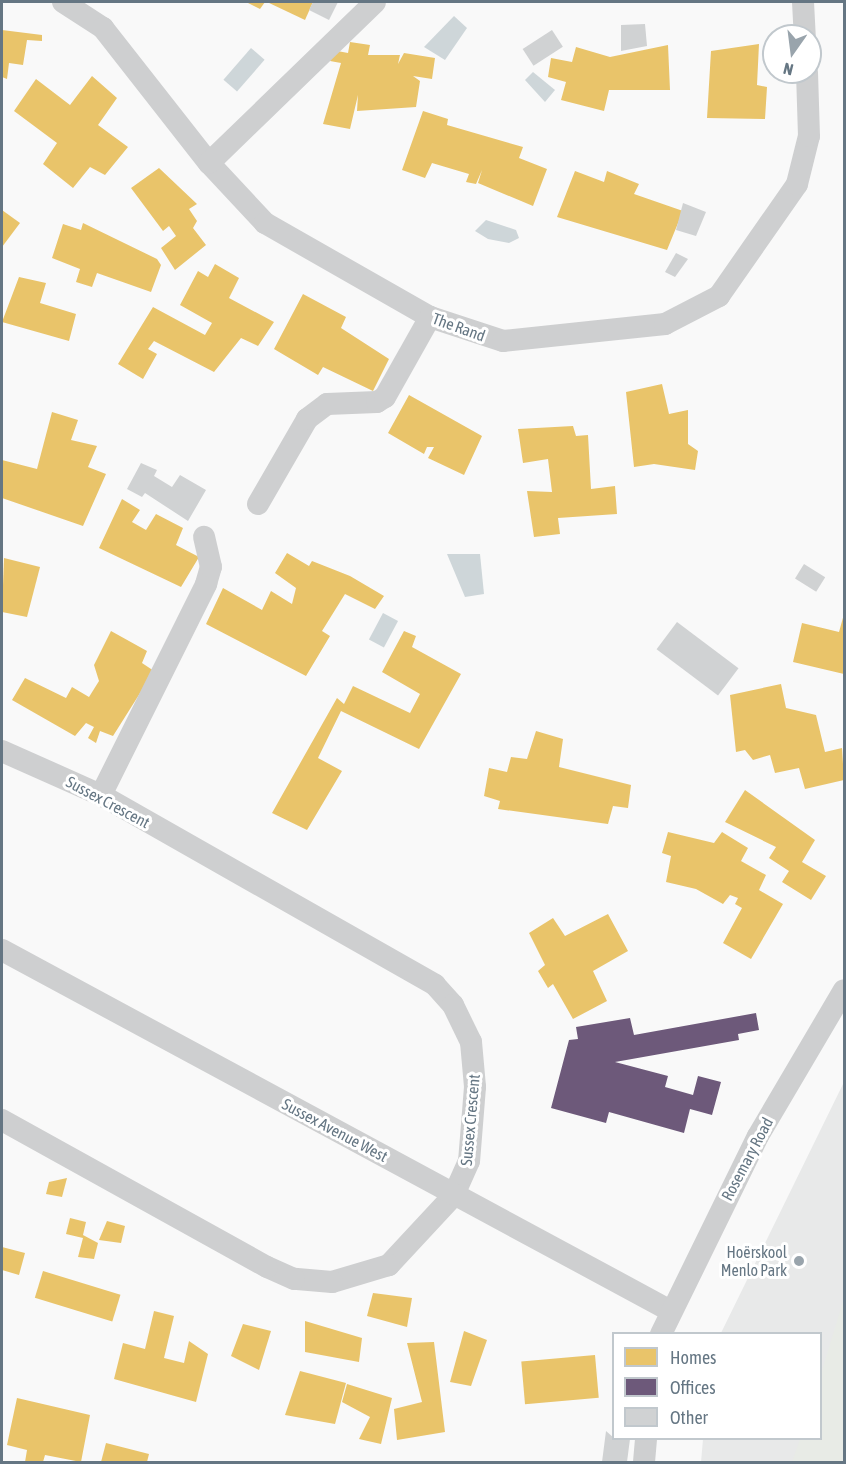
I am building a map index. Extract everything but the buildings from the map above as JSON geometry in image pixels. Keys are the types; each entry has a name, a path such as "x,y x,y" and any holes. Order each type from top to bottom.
{"street":[{"name":"The Rand","path":"63,2 89,7 209,163 276,231 430,317 488,338 526,340 642,328 705,308 754,252 797,184 809,136 807,84"},
{"path":"209,163 375,2"},
{"path":"802,2 803,24"},
{"path":"258,504 307,419 327,404 377,402 385,397 430,317"},
{"path":"101,795 206,584 211,567 204,537"},
{"name":"Sussex Crescent","path":"2,751 101,795 443,993 463,1023 475,1064 469,1161 454,1195 389,1265 350,1280 294,1279 2,1120"},
{"name":"Sussex Avenue West","path":"2,950 669,1310"},
{"name":"Rosemary Road","path":"662,1332 669,1310 758,1136 844,990"},
{"path":"644,1462 646,1440"}],"shaded area":[{"path":"454,16 467,28 445,60 424,47"},
{"path":"251,48 265,60 237,92 223,80"},
{"path":"533,72 555,90 545,102 525,80"},
{"path":"486,220 516,230 519,238 509,243 488,239 475,231"},
{"path":"447,554 480,554 484,594 465,597"},
{"path":"383,613 398,621 384,647 369,639"},
{"name":"Hoërskool Menlo Park","path":"844,1082 844,1462 701,1462 703,1440 822,1440 822,1332 721,1332"},
{"path":"844,1298 844,1462 792,1462 800,1440 822,1440 822,1371"}],"place":[{"name":"Hoërskool Menlo Park","path":"799,1261"}]}
